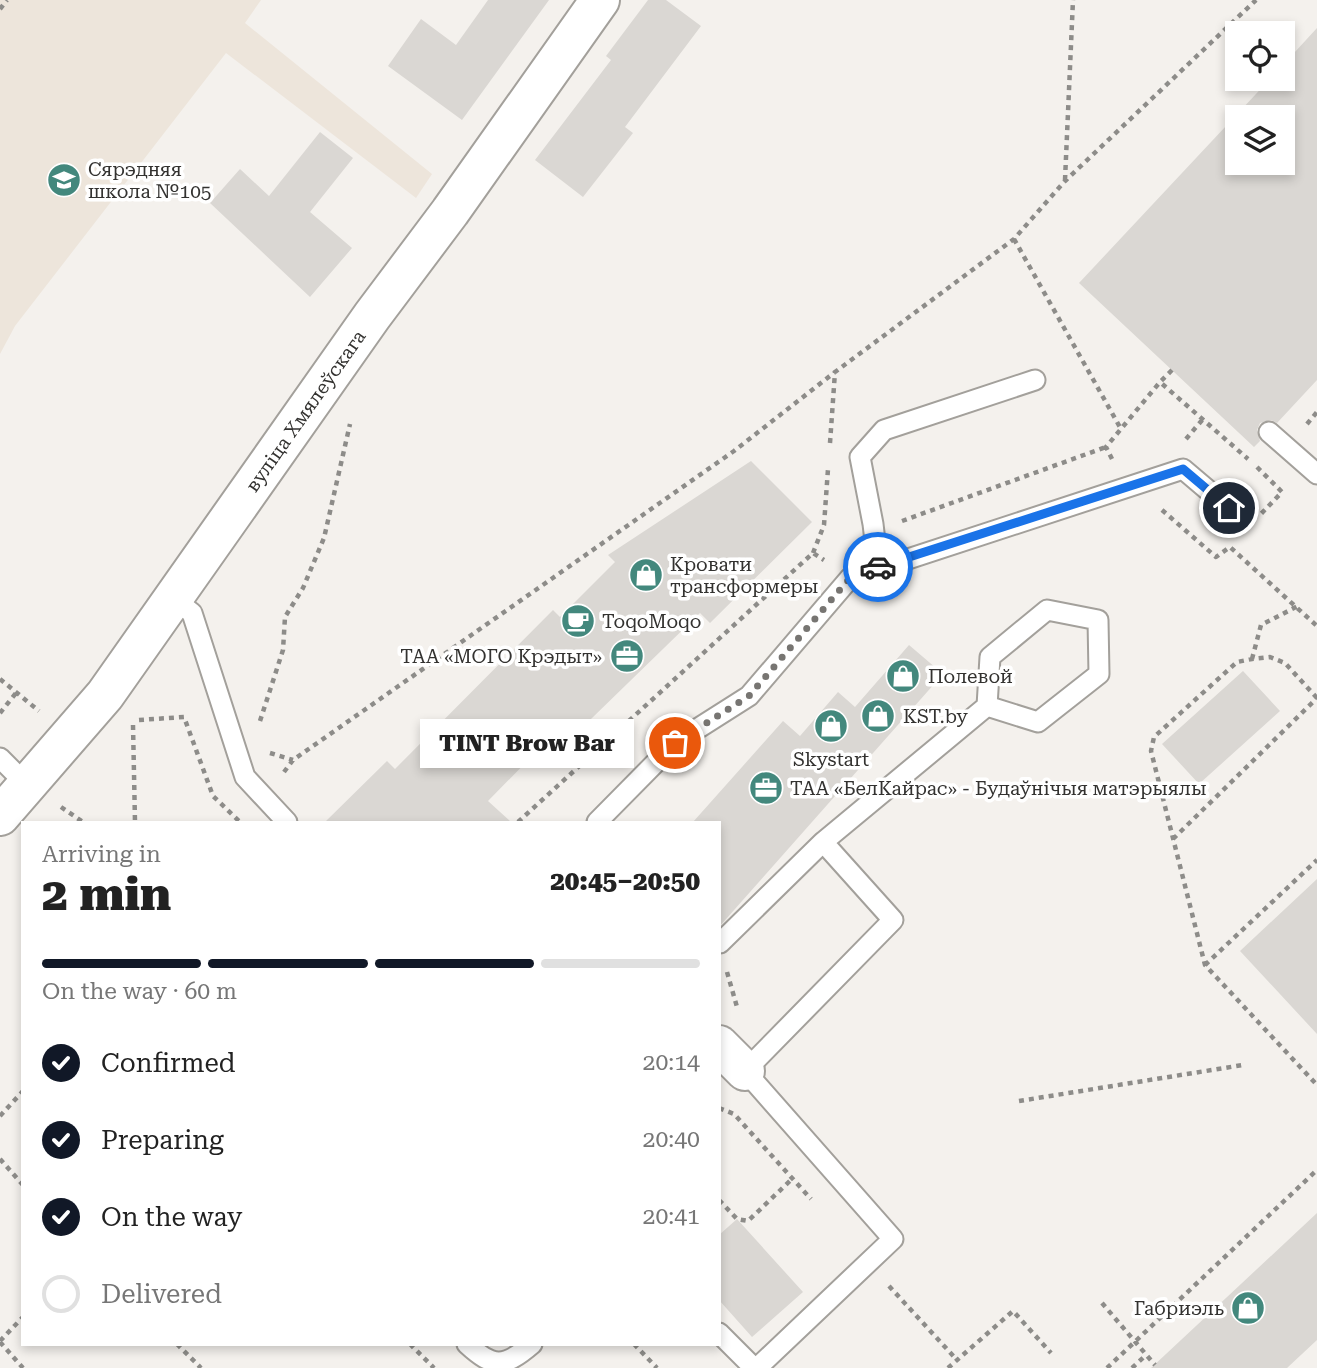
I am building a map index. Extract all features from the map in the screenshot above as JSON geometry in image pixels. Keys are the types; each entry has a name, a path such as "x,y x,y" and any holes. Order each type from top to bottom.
{"street":[{"name":"вуліца Хмялеўскага","path":"0,816 13,771 105,695 600,0"}],"lane":[{"path":"878,568 860,457 884,430 1035,380"},
{"path":"1269,432 1317,474"},
{"path":"598,821 675,743 749,696 850,578 1183,469 1229,508"},
{"path":"173,598 192,613 245,777 287,821"},
{"path":"721,942 823,842 987,706 990,657 1047,610 1098,620 1099,674 1038,722 987,706"},
{"path":"721,1335 756,1368 893,1239 732,1058 892,920 823,842"},
{"path":"469,1346 484,1363 501,1366 519,1357 531,1346"}],"path":[{"path":"0,9 7,0"},
{"path":"1065,181 1073,0"},
{"path":"266,799 293,760 722,459 1014,239 1065,181 1256,0"},
{"path":"1014,239 1121,429"},
{"path":"874,531 1105,447 1172,370"},
{"path":"814,553 824,526 835,372"},
{"path":"1160,382 1282,492 1256,520"},
{"path":"260,723 283,650 285,617 303,588 324,538 349,426 356,414"},
{"path":"1178,448 1203,419"},
{"path":"1105,447 1116,467"},
{"path":"1230,547 1238,538"},
{"path":"1235,552 1298,606 1317,626"},
{"path":"1252,659 1261,625 1298,606"},
{"path":"1173,839 1317,698 1284,663 1270,657 1237,662 1154,737 1151,751 1173,839 1205,965 1317,1086"},
{"path":"0,713 16,693"},
{"path":"135,821 133,721 184,717 213,796 239,821"},
{"path":"262,750 293,760"},
{"path":"1205,965 1317,860"},
{"path":"1018,1101 1244,1065"},
{"path":"0,1116 21,1093"},
{"path":"0,1170 1,1161"},
{"path":"1,1161 21,1183"},
{"path":"1107,1368 1317,1170"},
{"path":"721,1202 737,1219 748,1221 793,1178"},
{"path":"1102,1303 1155,1365"},
{"path":"948,1368 1013,1311 1051,1353"},
{"path":"21,1319 0,1341 23,1368"},
{"path":"179,1346 201,1368"},
{"path":"412,1346 434,1368"},
{"path":"636,1346 657,1368"},
{"path":"1132,1368 1146,1355"}],"shaded area":[{"name":"Сярэдняя школа №105","path":"0,0 261,0 245,23 432,174 416,198 226,53 15,326 0,354"}],"building":[{"path":"488,0 549,0 462,120 388,66 421,19 456,45"},
{"path":"648,0 666,0 701,26 625,127 633,133 583,197 535,160 611,60 606,56"},
{"path":"1317,28 1317,380 1277,423 1271,420 1260,423 1257,430 1260,441 1254,447 1079,283 1225,127 1225,175 1295,175 1295,105 1246,105 1259,91 1295,91 1295,52"},
{"path":"320,132 353,158 310,212 352,248 310,297 210,203 240,169 269,196"},
{"path":"751,461 812,522 710,623 700,613 555,754 544,744 488,801 510,821 326,821 387,761 395,769 553,610 560,617 615,562 608,555"},
{"path":"909,645 943,674 721,925 721,821 694,821 783,721 800,736 838,692 855,707"},
{"path":"1243,671 1280,711 1199,784 1162,744"},
{"path":"1317,879 1317,1034 1240,951"},
{"path":"1317,1213 1317,1340 1287,1368 1151,1368"},
{"path":"737,1219 803,1292 752,1337 721,1302 721,1233"}],"way so far":[{"path":"675,743 749,696 850,578 878,567"}],"place":[{"name":"Сярэдняя школа №105","path":"64,180"},
{"name":"Кровати трансформеры","path":"646,575"},
{"name":"ToqoMoqo","path":"578,621"},
{"name":"ТАА «МОГО Крэдыт»","path":"627,656"},
{"name":"Полевой","path":"903,676"},
{"name":"KST.by","path":"878,716"},
{"name":"Skystart","path":"831,726"},
{"name":"TINT Brow Bar","path":"675,743"},
{"name":"ТАА «БелКайрас» - Будаўнічыя матэрыялы","path":"766,788"},
{"name":"Габриэль","path":"1248,1308"}],"route":[{"path":"878,567 1183,469 1229,508"}]}
